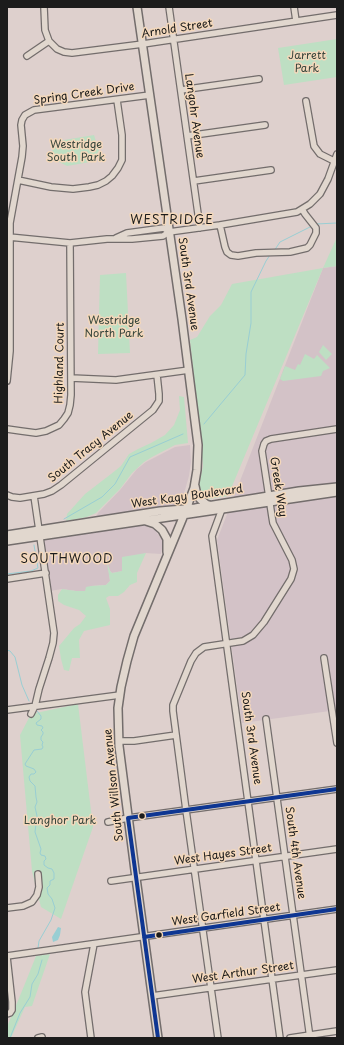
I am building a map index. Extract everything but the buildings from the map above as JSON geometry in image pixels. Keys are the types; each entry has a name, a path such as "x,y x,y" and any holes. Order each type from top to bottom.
{"main road":[{"name":"South 3rd Avenue","path":"138,7 198,440 198,461 195,485 185,512"},
{"path":"195,485 197,496 206,504 212,506"},
{"name":"West Kagy Boulevard","path":"40,533 160,511 185,512 222,509 337,487"},
{"name":"West Kagy Boulevard","path":"40,533 144,520 212,506 337,492"},
{"name":"South Willson Avenue","path":"158,1038 128,818 118,721 120,695 126,661 134,636 185,512"},
{"path":"144,520 155,524 162,530 167,539 167,554"},
{"path":"7,535 40,533"},
{"path":"7,541 40,533"}],"street":[{"path":"28,56 49,41 45,30 44,7"},
{"name":"Langohr Avenue","path":"169,7 200,228"},
{"path":"294,7 296,21"},
{"name":"Arnold Street","path":"49,41 57,50 72,53 173,40 337,15"},
{"path":"181,90 259,79"},
{"name":"Spring Creek Drive","path":"7,381 10,351 9,236 23,146 22,120 26,115 34,110 117,100 150,94"},
{"path":"18,180 51,187 73,189 98,185 106,181 112,176 122,160 122,140 117,100"},
{"path":"306,101 314,146 320,154 334,161"},
{"path":"187,136 265,125"},
{"path":"9,236 70,243 113,239 127,233 164,228 169,232 200,228 297,212 310,204 320,194 328,179 337,154"},
{"path":"194,181 271,170"},
{"path":"220,225 225,247 227,252 231,255 238,256 256,253 290,252 310,246 316,233 316,228 302,209"},
{"name":"Highland Court","path":"7,429 39,433 50,430 59,425 69,409 71,395 70,243"},
{"path":"71,378 116,380 188,370"},
{"name":"South Tracy Avenue","path":"34,496 48,493 61,485 153,410 159,401 157,375"},
{"name":"Greek Way","path":"218,1038 202,929 173,705 196,653 204,648 243,641 253,636 264,622 291,580 294,569 292,560 274,523 269,499 262,451 264,444 266,441 271,439 337,429"},
{"path":"7,495 16,498 34,496 54,633 53,643 35,706 31,714"},
{"name":"South 3rd Avenue","path":"222,509 212,536 280,1038"},
{"path":"7,579 46,573"},
{"path":"324,658 337,743"},
{"path":"7,710 120,695"},
{"name":"South 4th Avenue","path":"266,719 310,1036"},
{"path":"119,741 134,741 176,735"},
{"path":"108,822 337,789"},
{"name":"West Hayes Street","path":"112,881 337,849"},
{"path":"7,908 23,906 32,902 40,887 38,874"},
{"name":"West Garfield Street","path":"7,957 337,909"},
{"path":"91,1038 85,992 94,944"},
{"path":"7,957 12,1002 12,1010 7,1014"},
{"name":"West Arthur Street","path":"152,996 337,970"},
{"path":"290,1038 337,1031"}],"shaded area":[{"path":"337,266 337,710 242,723 217,540 323,268"},
{"path":"190,445 191,462 189,476 181,504 96,517 137,469 146,462 175,447"},
{"path":"143,525 155,530 162,540 161,554 145,553 123,571 112,573 108,566 110,581 106,585 91,586 86,591 62,589 50,591 43,542 45,539"}],"green space":[{"name":"Jarrett Park","path":"337,39 337,77 284,85 278,48"},
{"name":"Westridge South Park","path":"94,135 99,151 90,162 67,166 53,159 52,142"},
{"path":"337,237 337,266 323,268"},
{"path":"323,268 228,496 208,499 201,498 198,489 203,466 190,340 197,337 210,316 221,305 232,284"},
{"name":"Westridge North Park","path":"126,273 130,353 98,354 100,275"},
{"path":"323,345 332,354 326,360 319,352"},
{"path":"305,354 314,359 317,355 330,368 323,371 321,376 283,381 280,379 285,366 295,370 298,364 300,365"},
{"path":"179,396 184,397 188,443 175,445 144,462 96,513 87,517 66,521 67,514 85,494 121,466 129,454 165,435 174,425 180,410"},
{"path":"146,553 137,573 137,582 130,585 118,596 109,596 106,598 110,609 110,625 84,631 79,640 80,658 72,658 69,671 64,670 59,646 86,616 79,610 64,605 58,601 58,595 62,589 85,591 86,587 106,585 110,581 107,563 112,573 122,571 122,557"},
{"name":"Langhor Park","path":"78,704 93,827 61,919 41,907 32,871 20,735 31,714"},
{"path":"50,954 32,1006 25,1007 11,1038 7,1038 7,1027 36,956"}],"water":[{"path":"58,927 61,928 60,935 58,940 53,942 52,937"}],"waterway":[{"path":"316,224 337,223"},
{"path":"274,251 280,242 312,226"},
{"path":"204,424 245,375 246,354 251,323 251,292 270,255"},
{"path":"64,519 102,497 115,484 130,457 183,434"},
{"path":"7,574 31,571 38,568 34,545"},
{"path":"7,650 10,651 15,657 22,685 29,701"},
{"path":"37,711 41,716 41,719 36,723 43,728 41,730 43,732 41,737 43,747 42,749 34,750 25,764 26,766 34,769 36,772 31,774 29,777 30,781 35,786 37,802 35,807 37,816 35,832 41,849 40,853 41,855 45,856 46,859 44,861 44,865 52,869 54,873 54,879 50,881 50,885 47,888 48,894 52,899 55,908 51,920 39,941 38,948"},
{"path":"10,1038 20,1013 30,997 32,984 38,974 42,960"}],"transit line":[{"path":"158,1038 128,818 337,789"},
{"path":"144,937 337,909"}],"district":[{"name":"WESTRIDGE","path":"172,221"},
{"name":"SOUTHWOOD","path":"67,560"}]}
